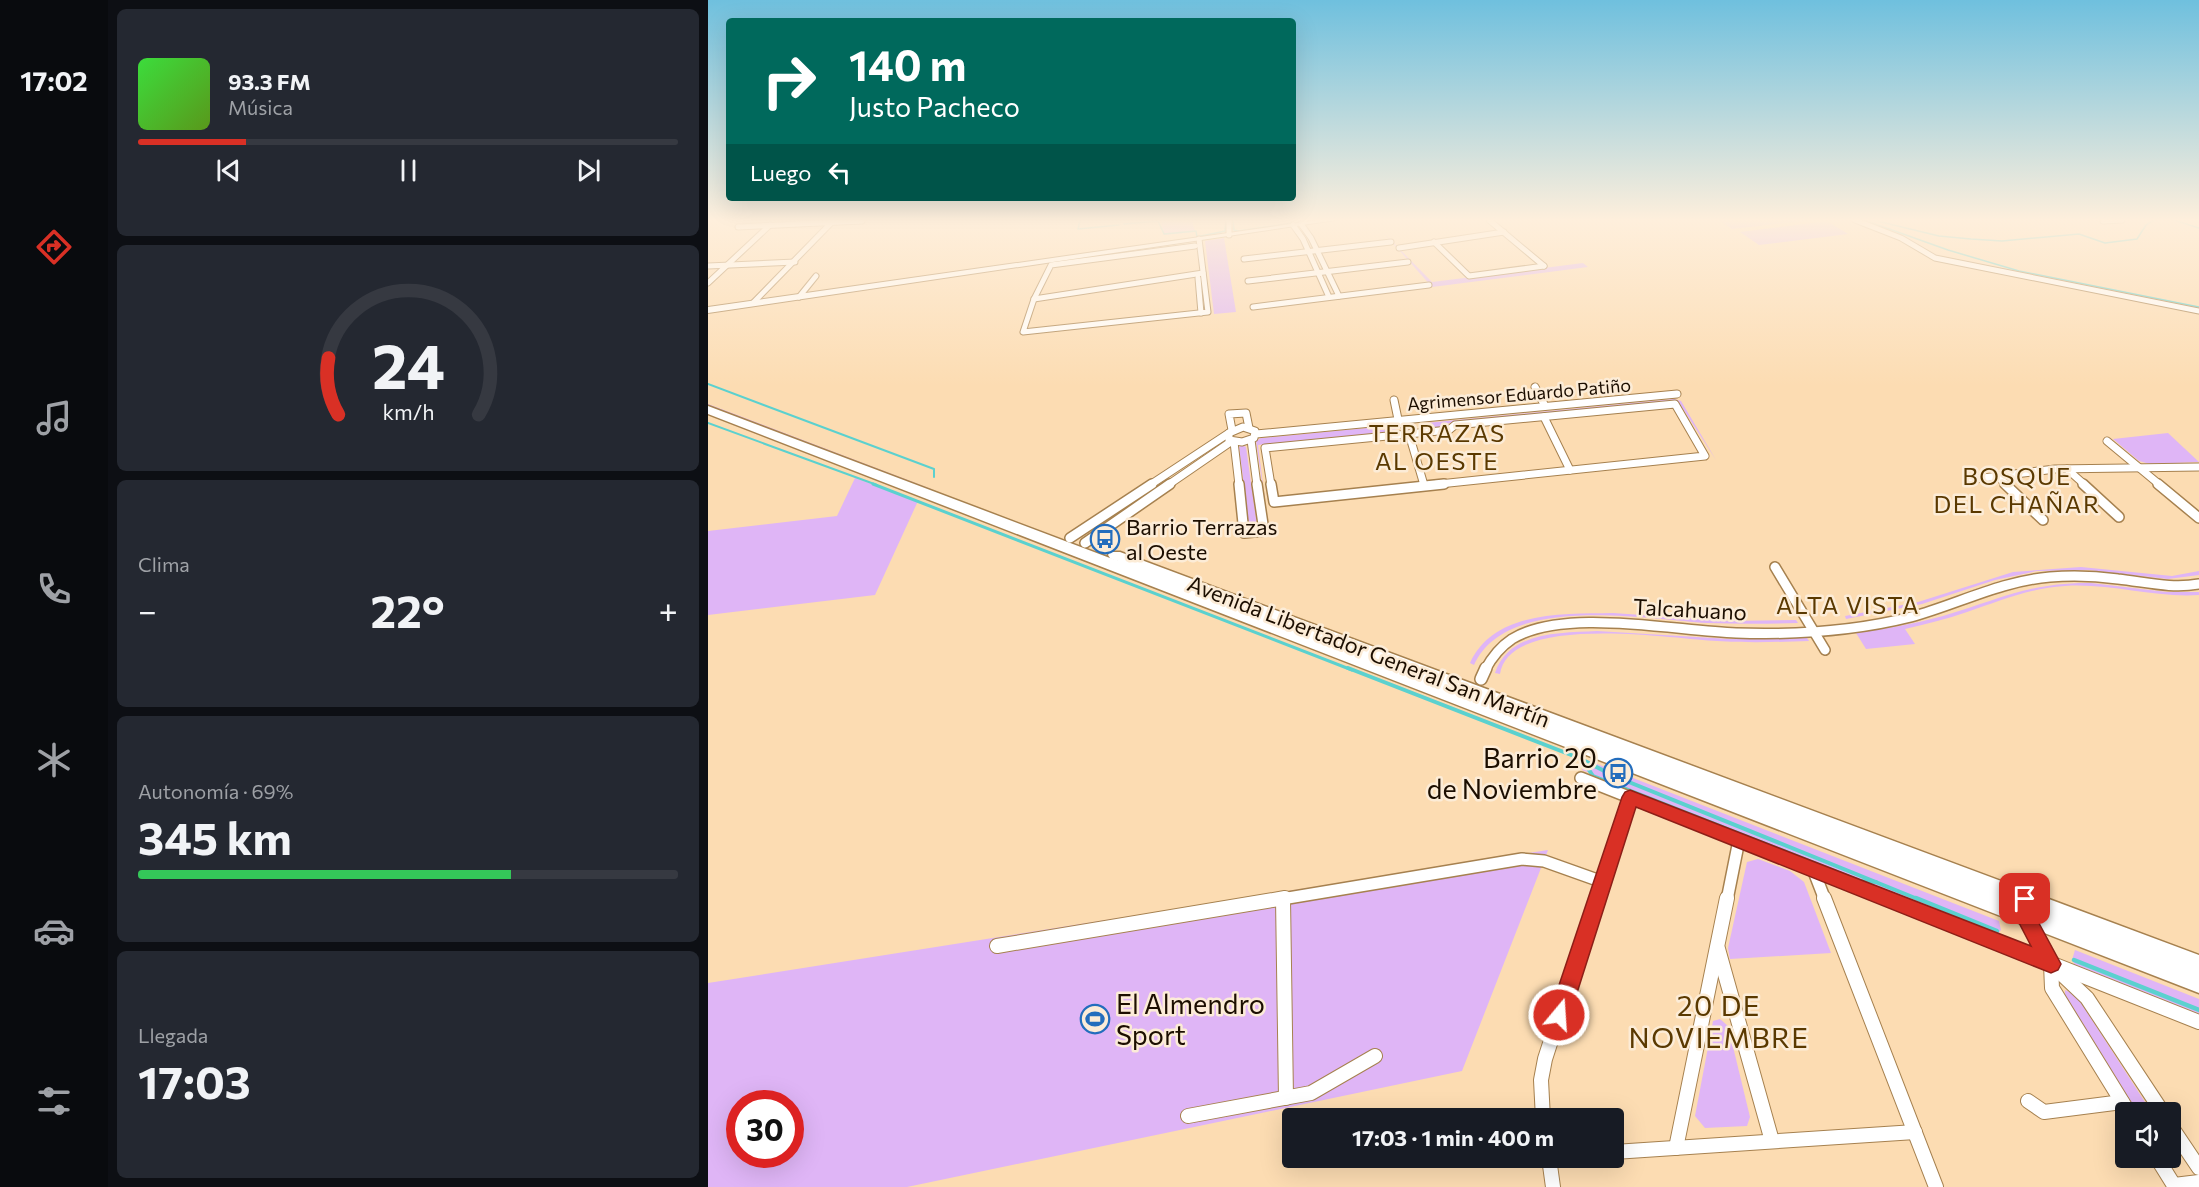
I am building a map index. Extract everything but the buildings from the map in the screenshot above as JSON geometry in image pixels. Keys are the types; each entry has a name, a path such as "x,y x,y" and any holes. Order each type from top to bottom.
{"main road":[{"path":"708,310 964,275"},
{"name":"Avenida Libertador General San Martín","path":"708,401 1085,543 1267,618"},
{"name":"Avenida Libertador General San Martín","path":"708,410 1267,618 2025,907 2199,965"},
{"name":"Avenida Libertador General San Martín","path":"2025,907 2199,982"}],"street":[{"path":"753,303 781,275"},
{"path":"1046,275 1034,299 1024,330 1026,333 1208,312 1200,275"},
{"path":"1034,299 1185,275"},
{"path":"1248,281 1297,275"},
{"path":"1319,275 1329,297"},
{"path":"1329,275 1339,296"},
{"path":"2022,275 2199,311"},
{"path":"799,297 816,276"},
{"path":"1253,307 1429,285"},
{"path":"1535,387 1545,406"},
{"name":"Agrimensor Eduardo Patiño","path":"1233,442 1253,437 1398,420 1677,394"},
{"path":"1394,400 1398,420 1410,434 1424,486"},
{"path":"1675,404 1705,456 1274,502 1264,448 1410,434 1449,430 1455,425 1675,404"},
{"path":"1246,413 1253,437 1264,531 1244,533 1233,442 1228,437 1229,414 1246,413"},
{"path":"1544,417 1570,470"},
{"path":"1410,434 1413,419"},
{"path":"1070,538 1230,431 1249,428"},
{"path":"2107,441 2199,518"},
{"path":"1085,543 1233,442"},
{"path":"1967,480 2067,469 2142,470 2199,467"},
{"path":"2067,469 2119,517"},
{"path":"1997,476 2043,520"},
{"path":"1775,567 1825,650"},
{"name":"Talcahuano","path":"1481,679 1489,659 1502,645 1516,636 1541,628 1606,625 1721,632 1813,631 1870,624 1922,614 2005,584 2032,578 2071,576 2112,578 2168,587 2199,584"},
{"path":"1581,778 2199,1022"},
{"path":"1542,1108 1541,1080 1545,1059 1630,797"},
{"path":"1676,1148 1739,840"},
{"path":"997,946 1522,859 1544,861 1603,882"},
{"path":"1813,869 1936,1187"},
{"path":"1283,899 1286,1098"},
{"path":"2025,907 2051,964 2087,998 2156,1102"},
{"path":"1717,946 1772,1141"},
{"path":"2051,964 2052,988 2121,1102"},
{"path":"1188,1116 1311,1093 1375,1056"},
{"path":"2028,1101 2044,1112 2115,1108"},
{"path":"1624,1151 1915,1132"},
{"path":"2181,1141 2199,1168"},
{"path":"1550,1168 1553,1187"},
{"path":"2163,1168 2175,1186 2199,1182"}],"shaded area":[{"path":"1209,275 1230,275 1236,312 1214,314"},
{"path":"1422,275 1426,275 1432,282 1485,275 1523,275 1432,287"},
{"path":"1674,399 1681,401 1716,460 1678,401 1449,423 1445,427 1428,429 1422,426 1426,426 1426,423"},
{"path":"708,404 931,489 928,491 708,407"},
{"path":"1377,427 1377,430 1396,429 1391,432 1258,445 1266,509 1256,441 1261,438"},
{"path":"2168,433 2199,462 2150,464 2139,461 2113,439"},
{"path":"1242,445 1246,447 1258,533 1250,533 1239,447"},
{"path":"855,478 918,501 875,595 708,615 708,531 837,516"},
{"path":"2081,567 2172,576 2199,571 2199,575 2168,579 2088,570 2037,571 1995,580 1922,604 1846,619 1845,616 1918,602 2013,572"},
{"path":"2091,583 2167,592 2199,592 2199,595 2082,586 2052,587 1905,629 1915,644 1866,649 1856,633 1932,619 2015,593 2050,585"},
{"path":"1613,613 1728,621 1796,620 1798,623 1707,623 1614,616 1545,619 1515,628 1491,642 1474,665 1470,663 1481,646 1496,633 1513,624 1553,615"},
{"path":"1597,631 1730,639 1807,638 1809,641 1729,642 1632,634 1561,636 1532,642 1510,655 1500,674 1495,673 1502,659 1524,642 1552,634"},
{"path":"1587,760 1999,921 2001,930 1998,934 1994,933 1582,770"},
{"name":"El Almendro Sport","path":"1548,850 1462,1071 907,1187 708,1187 708,983"},
{"path":"1758,859 1790,871 1804,882 1831,953 1730,959 1728,948 1747,862"},
{"path":"2075,950 2199,999 2199,1014 2075,965 2072,960"},
{"path":"2065,990 2076,995 2145,1102 2131,1102 2065,995"},
{"path":"1720,1019 1728,1026 1750,1117 1747,1126 1705,1128 1695,1116 1713,1021"}],"waterway":[{"path":"2041,275 2199,307"},
{"path":"708,384 934,469 934,477"},
{"path":"708,423 877,485"},
{"path":"873,484 1352,670"},
{"path":"1348,668 1579,758 1614,776 1876,882"},
{"path":"1583,761 1593,776 1860,881 1876,882"},
{"path":"1876,882 1920,900"},
{"path":"1916,898 1997,931"},
{"path":"2074,960 2199,1010"}],"place":[{"name":"Barrio Terrazas al Oeste","path":"1105,539"},
{"name":"Barrio 20 de Noviembre","path":"1618,773"},
{"name":"El Almendro Sport","path":"1095,1019"}],"district":[{"name":"TERRAZAS AL OESTE","path":"1437,446"},
{"name":"BOSQUE DEL CHAÑAR","path":"2017,489"},
{"name":"ALTA VISTA","path":"1848,604"},
{"name":"20 DE NOVIEMBRE","path":"1719,1021"}],"route":[{"path":"1559,1015 1630,797 2051,964 2025,915 2025,899"}]}
